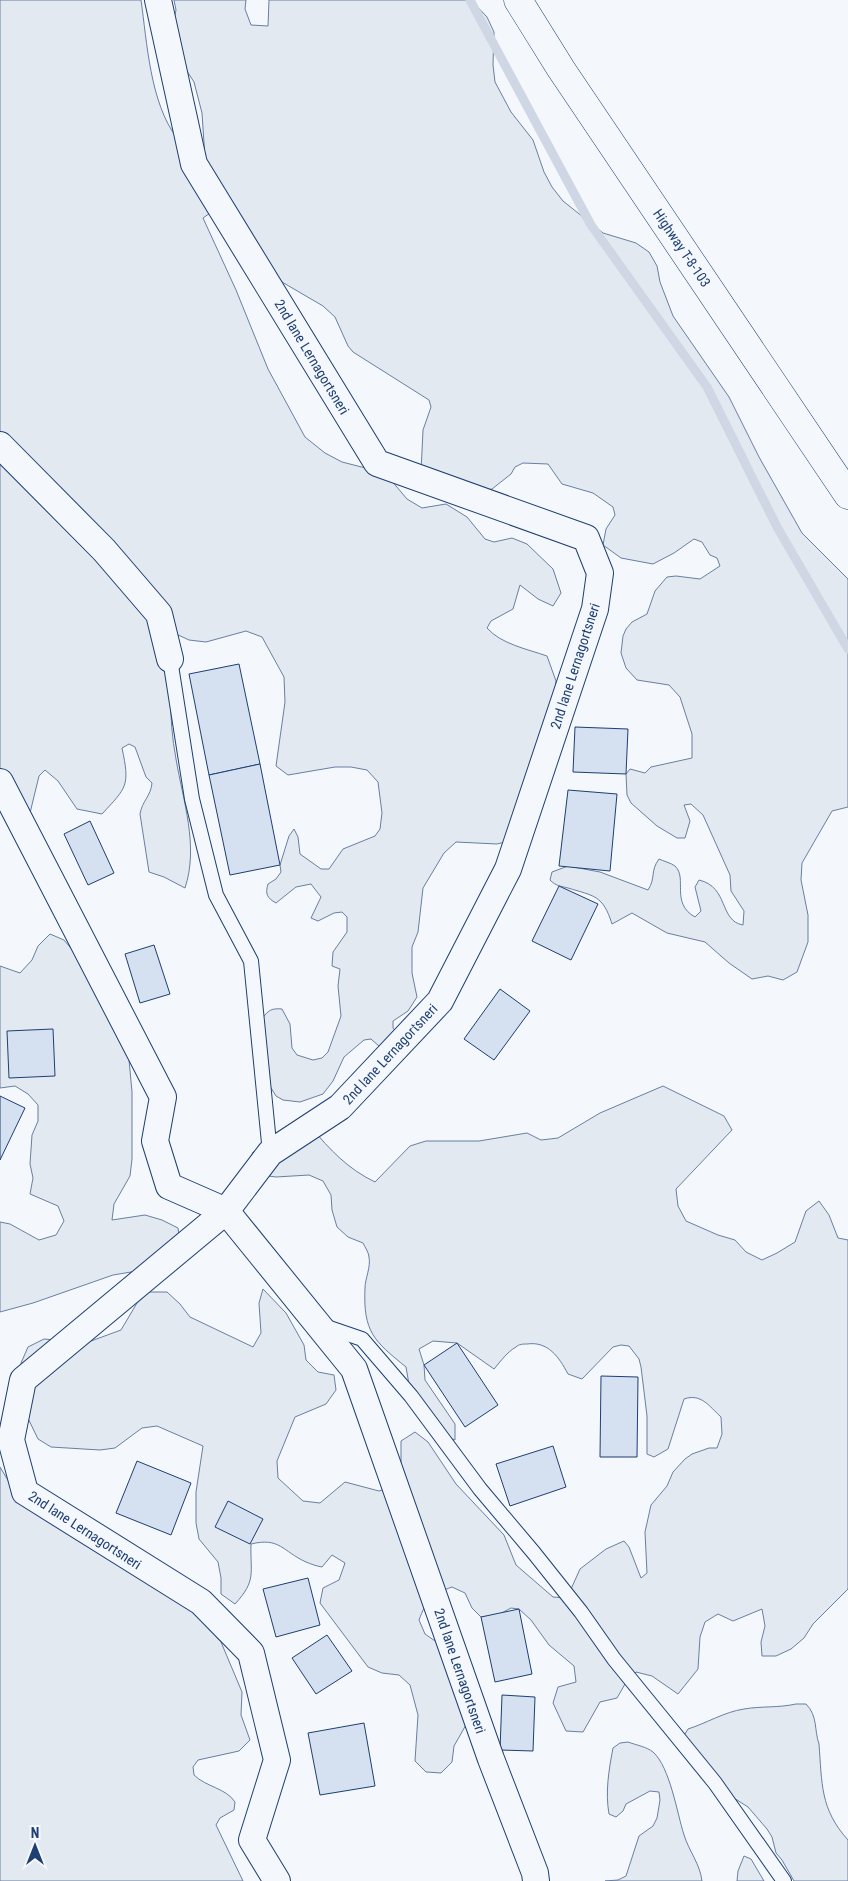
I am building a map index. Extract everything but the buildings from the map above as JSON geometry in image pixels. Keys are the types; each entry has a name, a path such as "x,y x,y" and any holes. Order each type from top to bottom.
{"street":[{"name":"2nd lane Lernagortsneri","path":"158,0 194,164 377,463 586,538 600,573 594,609 508,869 440,1001 340,1107 270,1153 226,1211 23,1380 11,1440 25,1492 201,1602 251,1653 277,1760 252,1840 277,1881"},
{"name":"Highway T-8-103","path":"518,0 561,69 848,495"},
{"path":"0,445 104,550 159,614 170,659"},
{"name":"2nd lane Lernagortsneri","path":"0,782 163,1098 155,1140 169,1186 226,1211 354,1369 490,1759 535,1873 536,1881"}],"lane":[{"path":"170,659 192,799 216,895 251,961 270,1153"},
{"path":"316,1323 362,1339 411,1396 480,1489 534,1553 581,1612 614,1659 715,1783 784,1881"}],"shaded area":[{"path":"0,0 141,0 151,72 161,108 177,138 205,158 202,113 194,82 169,43 176,10 174,0 246,0 245,9 251,25 268,26 269,0 471,0 487,17 494,32 493,65 495,82 511,112 533,140 544,172 552,187 563,201 603,233 636,243 649,252 657,266 660,282 673,316 729,397 759,457 802,533 848,579 848,807 832,811 802,863 801,880 808,915 808,942 797,972 783,980 768,976 752,979 729,963 705,942 667,933 632,913 612,924 605,907 596,898 554,884 550,880 552,872 568,866 600,872 648,890 659,859 675,866 679,871 681,898 687,911 695,917 701,911 695,887 699,880 715,889 730,917 735,922 743,925 744,911 731,891 730,875 703,815 691,804 684,805 690,821 685,838 677,838 657,826 631,803 627,795 626,774 630,769 645,773 651,767 692,758 692,734 680,697 669,685 637,680 626,668 621,653 623,636 632,622 647,614 655,591 667,577 676,576 700,579 720,566 717,558 710,555 702,542 694,539 674,553 653,564 621,558 603,545 606,529 615,515 613,507 593,493 562,484 548,464 523,463 515,467 511,474 492,489 470,495 421,472 423,430 431,407 429,400 353,352 348,346 335,317 323,306 282,282 268,263 210,213 203,218 236,290 268,369 305,437 325,453 342,462 385,473 407,499 422,508 446,504 467,517 485,539 494,542 512,538 527,544 553,569 561,593 553,606 538,599 520,585 513,609 491,621 487,628 507,642 547,656 556,681 554,697 505,842 497,844 456,842 444,853 423,888 418,932 412,947 412,973 417,997 408,1011 393,1021 393,1028 405,1041 388,1054 371,1039 364,1040 344,1057 333,1081 323,1094 300,1102 283,1100 276,1096 268,1083 262,1019 270,1010 282,1009 290,1024 292,1048 297,1055 313,1060 322,1058 328,1052 341,1016 338,986 340,969 332,966 333,952 347,932 347,917 342,912 334,913 318,921 311,918 321,897 311,884 296,887 276,903 268,895 268,884 276,879 281,872 280,865 289,836 294,829 298,837 300,854 321,869 329,869 343,849 375,836 380,829 382,813 378,782 367,770 335,767 288,775 276,766 285,702 284,677 262,637 246,631 206,642 189,640 174,633 171,680 173,743 186,807 190,840 189,872 185,888 164,877 149,872 140,814 152,783 146,777 135,747 129,744 122,748 126,771 124,785 117,798 102,814 77,809 58,781 45,770 39,776 29,817 0,782"},
{"path":"50,934 64,940 85,965 127,1038 132,1092 132,1159 130,1176 114,1204 112,1220 145,1215 162,1220 178,1228 180,1243 143,1270 113,1275 33,1303 0,1312 0,1222 10,1224 39,1240 56,1235 64,1221 58,1206 30,1194 33,1178 30,1164 32,1135 38,1121 38,1105 28,1094 15,1086 0,1088 0,966 20,973 32,960 38,946"},
{"path":"663,1086 724,1116 732,1130 676,1189 678,1206 686,1221 735,1240 746,1252 762,1260 795,1242 806,1211 819,1201 829,1215 838,1238 848,1240 848,1589 813,1624 804,1638 791,1649 776,1656 762,1656 761,1642 765,1626 762,1609 733,1621 718,1614 705,1622 700,1637 698,1669 678,1694 652,1676 636,1672 625,1684 617,1698 600,1702 583,1732 566,1731 553,1703 558,1687 576,1682 574,1666 549,1645 531,1620 519,1609 511,1608 496,1616 481,1617 472,1608 465,1593 452,1587 445,1590 427,1603 419,1620 425,1634 438,1643 471,1716 454,1746 452,1762 441,1773 426,1772 415,1761 418,1715 410,1685 399,1675 382,1673 368,1667 320,1603 323,1588 339,1580 345,1563 332,1555 320,1567 298,1558 275,1544 261,1542 251,1544 251,1576 247,1589 235,1604 221,1594 218,1562 199,1539 196,1523 196,1492 203,1446 157,1426 142,1428 115,1448 100,1450 51,1447 38,1439 24,1410 21,1363 28,1347 44,1339 76,1342 91,1341 121,1330 137,1303 149,1292 167,1292 190,1317 253,1347 261,1333 259,1303 263,1289 286,1313 304,1345 306,1360 318,1372 334,1375 336,1390 326,1404 295,1417 277,1461 278,1478 303,1501 320,1503 345,1482 379,1491 395,1486 401,1472 401,1441 415,1432 428,1442 456,1484 504,1535 516,1565 553,1597 567,1598 580,1569 606,1549 624,1541 629,1547 641,1578 647,1573 645,1532 651,1505 667,1486 673,1472 685,1459 692,1454 709,1448 717,1448 722,1434 721,1417 700,1399 684,1399 668,1449 654,1457 647,1454 647,1416 641,1367 639,1359 629,1346 613,1347 582,1379 568,1374 557,1356 541,1345 518,1345 494,1369 457,1343 433,1341 419,1349 424,1365 425,1380 455,1424 455,1440 440,1434 411,1396 406,1367 378,1342 373,1334 366,1315 365,1303 365,1284 369,1265 368,1254 363,1243 348,1237 337,1227 332,1210 331,1195 323,1181 309,1175 276,1177 261,1175 247,1167 253,1152 270,1153 311,1127 340,1158 356,1171 375,1182 410,1146 426,1141 479,1141 527,1133 541,1140 558,1138 600,1113"},
{"path":"0,1467 15,1492 199,1616 221,1642 242,1692 241,1715 250,1740 239,1751 198,1760 193,1767 194,1775 221,1790 235,1802 234,1810 220,1818 216,1825 243,1881 0,1881"},
{"path":"806,1704 814,1718 819,1744 822,1783 827,1806 839,1829 848,1840 848,1881 794,1881 776,1853 772,1837 767,1829 748,1807 734,1798 683,1737 688,1729 737,1710"},
{"path":"628,1742 645,1747 653,1752 664,1768 684,1835 699,1869 702,1881 605,1881 618,1880 626,1876 639,1836 653,1826 657,1818 660,1800 659,1792 650,1791 626,1804 623,1811 616,1817 609,1814 607,1789 613,1748 620,1743"},
{"path":"744,1856 751,1859 764,1881 737,1881 738,1871"}],"waterway":[{"path":"470,0 591,225 707,387 777,527 848,649"}]}
